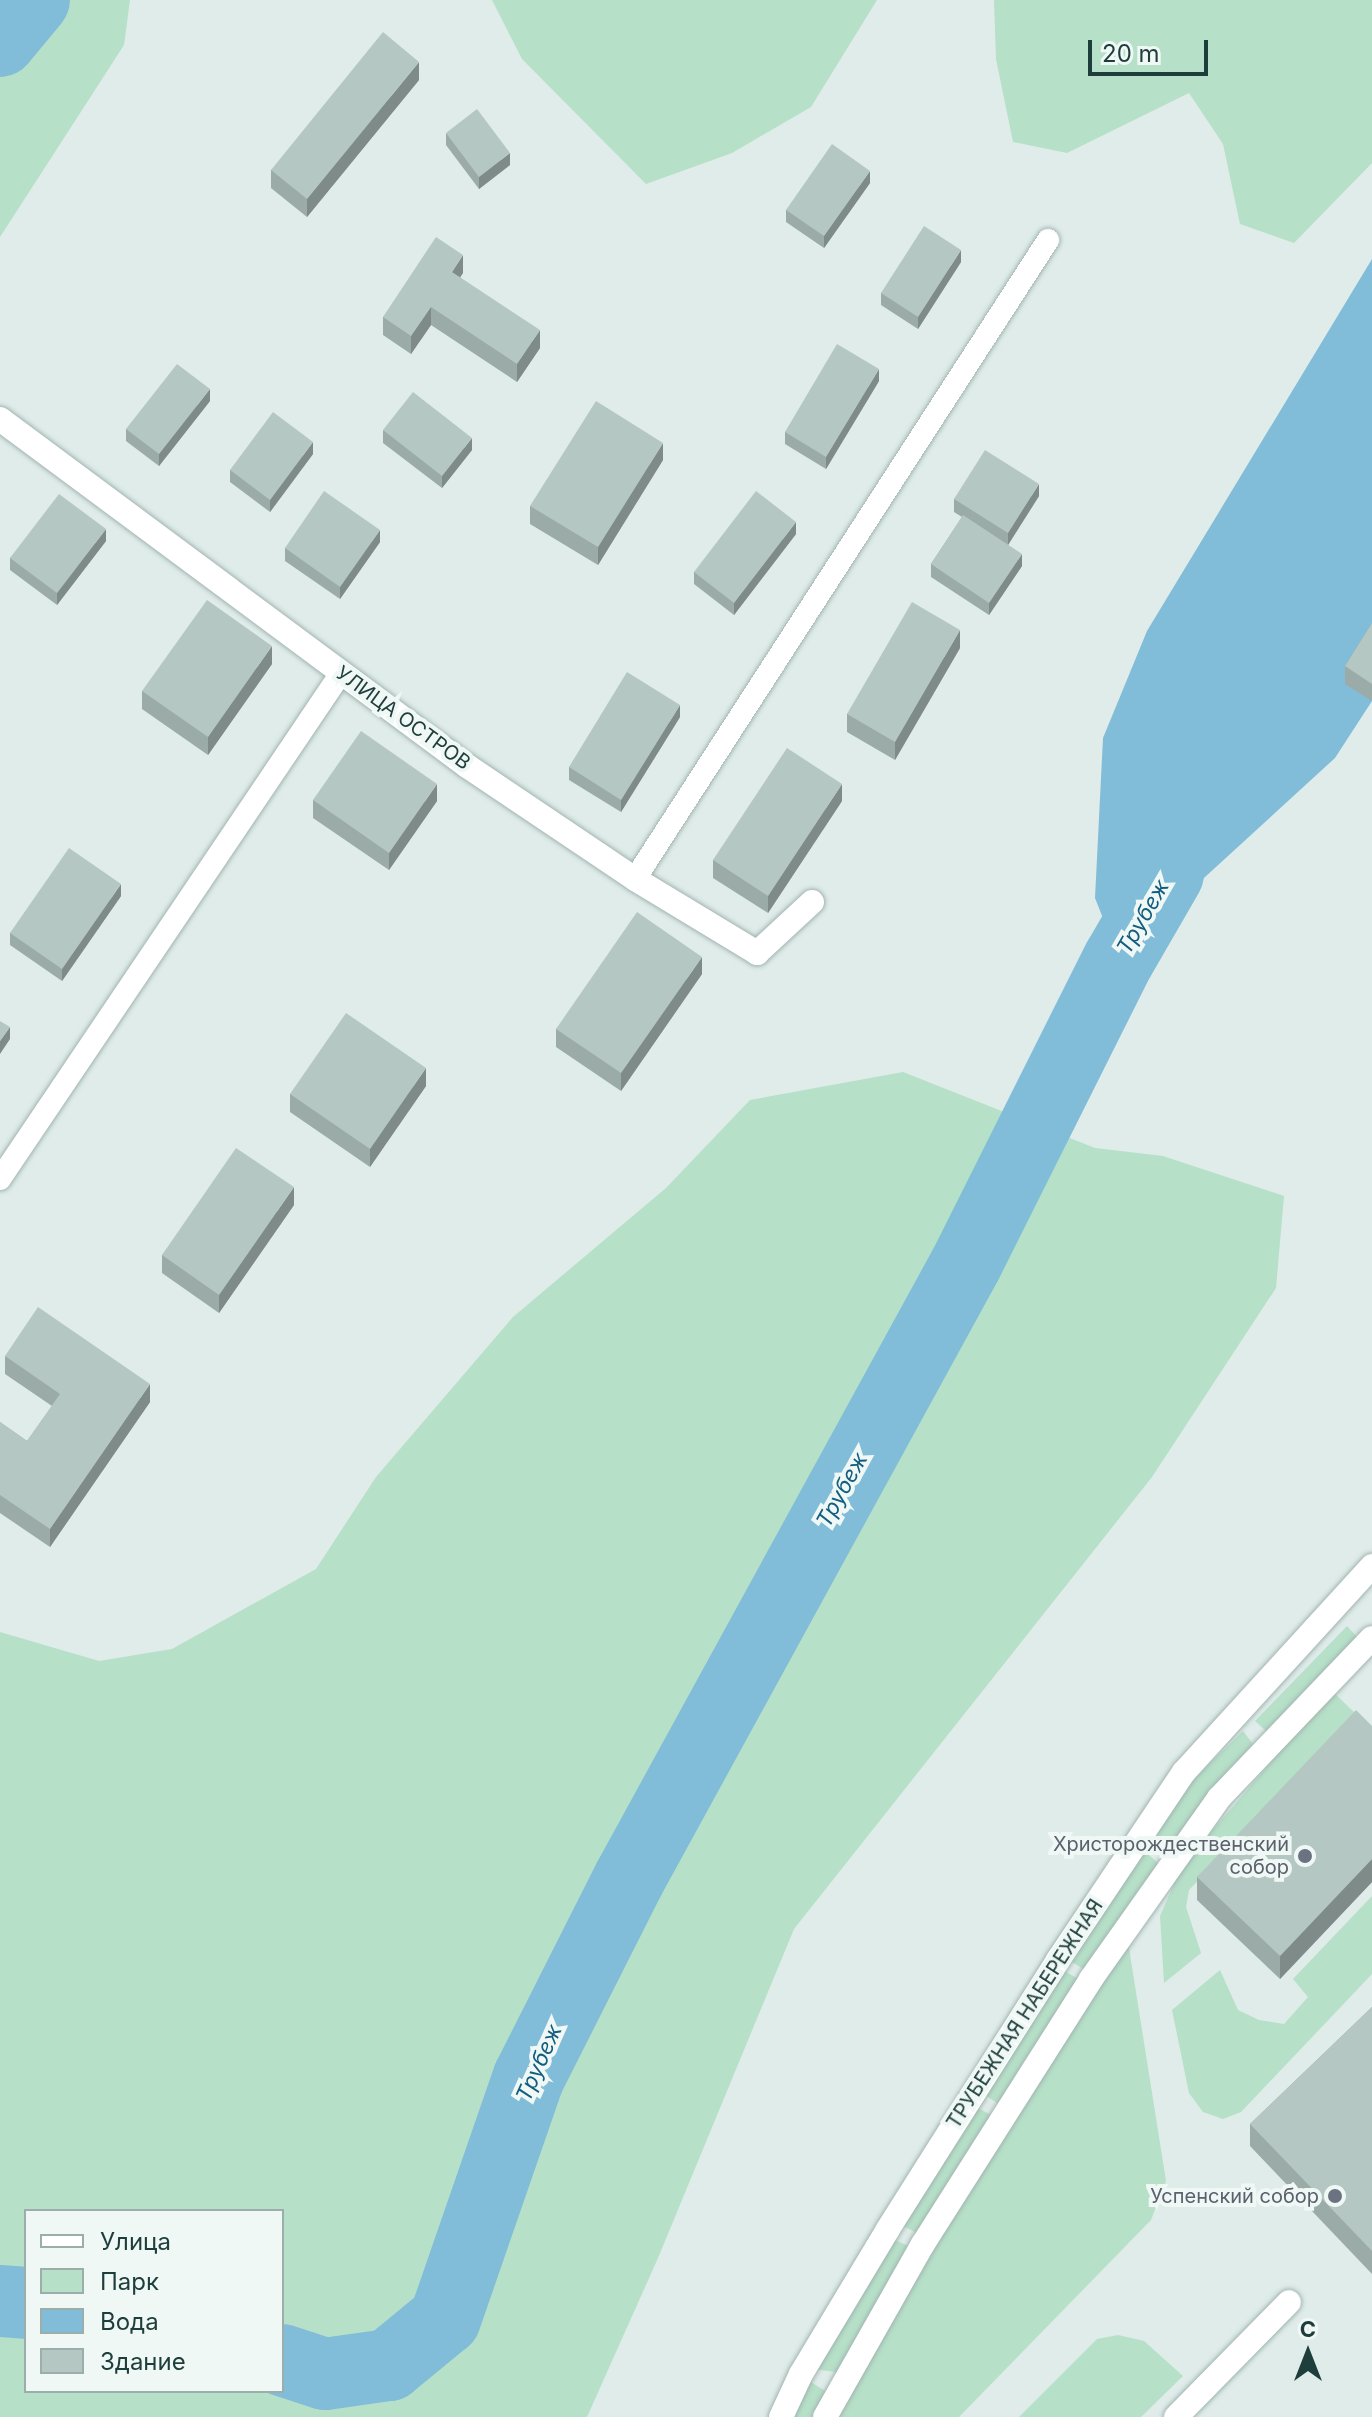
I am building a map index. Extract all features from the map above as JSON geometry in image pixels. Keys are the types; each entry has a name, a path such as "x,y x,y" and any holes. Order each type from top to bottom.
{"street":[{"name":"УЛИЦА ОСТРОВ","path":"0,419 467,766 635,879 757,953 812,902"},
{"name":"ТРУБЕЖНАЯ НАБЕРЕЖНАЯ","path":"781,2417 801,2374 888,2229 1058,1960 1184,1772 1372,1566"},
{"name":"ТРУБЕЖНАЯ НАБЕРЕЖНАЯ","path":"825,2417 923,2244 1099,1967 1219,1798 1372,1638"},
{"path":"1176,2417 1289,2302"}],"lane":[{"path":"635,879 1048,240"},
{"path":"0,1179 341,673"}],"green space":[{"path":"0,0 130,0 124,45 0,237"},
{"path":"492,0 877,0 811,107 732,153 646,184 522,59"},
{"path":"994,0 1372,0 1372,163 1294,243 1240,224 1223,144 1189,93 1067,153 1013,142 996,59"},
{"path":"903,1072 1095,1148 1163,1156 1284,1196 1276,1288 1152,1477 794,1929 658,2258 587,2417 0,2417 0,1632 99,1661 172,1649 316,1569 376,1477 513,1317 666,1188 750,1100"},
{"path":"1347,1626 1358,1638 1267,1732 1255,1721"},
{"path":"1332,1691 1357,1715 1189,1890 1186,1907 1201,1953 1164,1983 1160,1916 1182,1866"},
{"path":"1243,1731 1253,1744 1209,1791 1171,1850 1154,1836 1191,1782"},
{"path":"1143,1850 1158,1863 1088,1972 1069,1960"},
{"path":"1372,1896 1372,1974 1241,2112 1223,2119 1203,2112 1189,2093 1172,2010 1220,1970 1238,2010 1259,2020 1284,2024 1308,1997 1293,1979"},
{"path":"1128,1942 1166,2181 1151,2220 959,2417 833,2417 929,2246"},
{"path":"1061,1969 1080,1980 1003,2107 985,2095"},
{"path":"973,2105 996,2118 921,2235 899,2224"},
{"path":"890,2238 913,2248 842,2373 813,2369"},
{"path":"1118,2335 1144,2341 1183,2376 1141,2417 1019,2417 1097,2339"},
{"path":"809,2381 827,2392 816,2417 790,2417"}],"water":[{"path":"1372,259 1372,701 1335,758 1193,888 1141,959 1119,959 1095,898 1103,738 1147,631"}],"building":[{"path":"383,32 419,62 307,199 271,170"},
{"path":"477,109 510,153 479,177 446,133"},
{"path":"832,144 870,171 824,236 786,210"},
{"path":"924,226 961,250 918,317 881,293"},
{"path":"436,237 463,255 452,272 540,330 517,364 431,307 411,336 383,317"},
{"path":"837,344 879,369 826,457 785,432"},
{"path":"177,364 210,389 159,454 126,429"},
{"path":"413,392 472,438 442,476 383,430"},
{"path":"596,401 663,443 598,547 530,506"},
{"path":"273,412 313,442 270,500 230,470"},
{"path":"985,450 1039,484 1008,533 954,499"},
{"path":"324,491 380,530 340,587 285,548"},
{"path":"756,491 796,522 734,603 694,572"},
{"path":"59,494 106,529 57,593 10,558"},
{"path":"963,515 1022,554 989,603 931,564"},
{"path":"207,600 272,646 208,737 142,691"},
{"path":"912,602 960,630 895,742 847,714"},
{"path":"1372,623 1372,684 1345,666"},
{"path":"627,672 680,705 621,800 569,767"},
{"path":"361,731 437,784 389,853 313,800"},
{"path":"787,748 842,784 768,896 713,860"},
{"path":"69,848 121,884 62,969 10,933"},
{"path":"637,912 702,957 621,1073 556,1029"},
{"path":"346,1013 426,1068 370,1149 290,1094"},
{"path":"0,1021 10,1027 0,1041"},
{"path":"236,1148 294,1187 219,1295 162,1255"},
{"path":"38,1307 150,1384 50,1529 0,1495 0,1422 27,1441 60,1394 5,1356"},
{"name":"Христорождественский собор","path":"1356,1710 1372,1726 1372,1859 1280,1956 1197,1877"},
{"name":"Успенский собор","path":"1372,2007 1372,2251 1250,2124"}],"waterway":[{"name":"Трубеж","path":"0,41 34,0"},
{"name":"Трубеж","path":"284,2361 325,2374 389,2365 445,2319 529,2077 629,1879 966,1264 1119,959 1168,874"},
{"name":"Трубеж","path":"0,2301 24,2303"}],"place":[{"name":"Христорождественский собор","path":"1305,1856"},
{"name":"Успенский собор","path":"1335,2196"}]}
